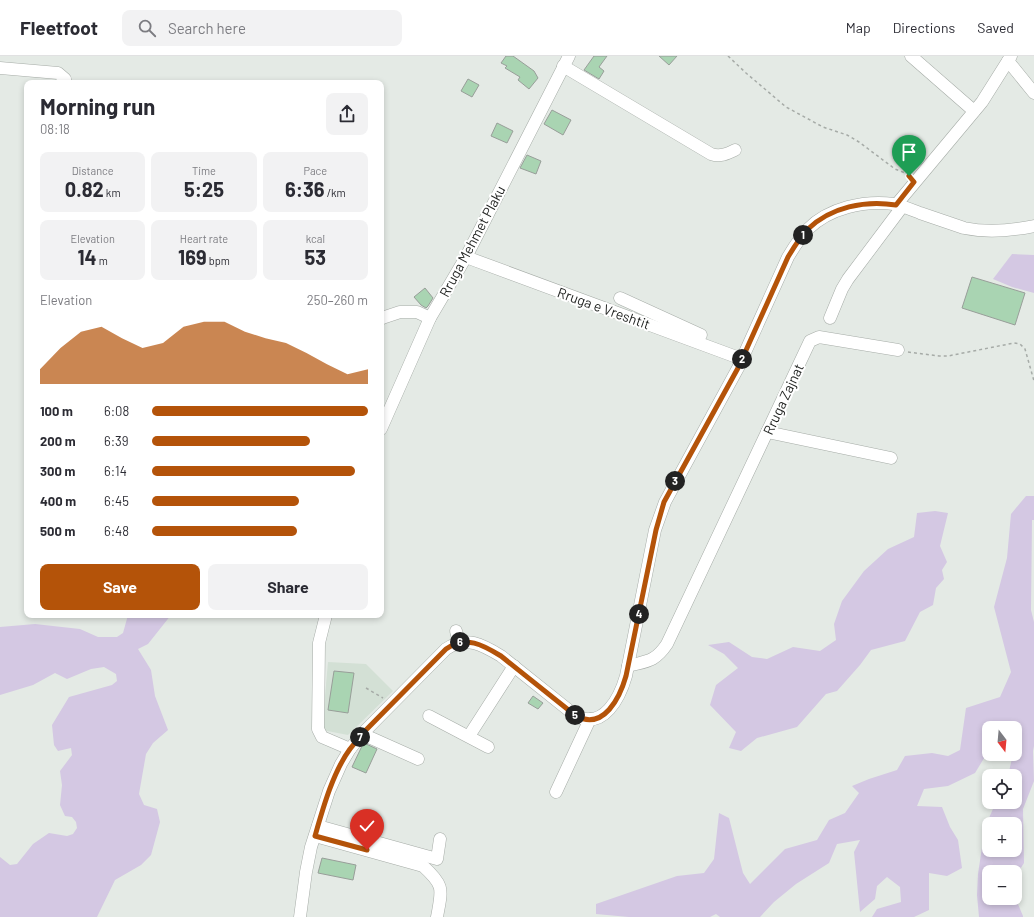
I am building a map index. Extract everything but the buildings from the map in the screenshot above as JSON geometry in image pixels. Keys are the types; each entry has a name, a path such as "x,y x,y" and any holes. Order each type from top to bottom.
{"street":[{"path":"911,56 974,111"},
{"path":"830,318 842,289 848,279 914,182 982,102 1010,58 1034,93"},
{"path":"566,61 711,154 716,156 727,154 735,150"},
{"name":"Rruga Mehmet Plaku","path":"384,422 430,318 466,256 566,61"},
{"path":"0,68 58,73 65,80"},
{"path":"300,917 306,872 316,831 329,791 341,764 350,749 362,734 446,649 452,645 457,636 465,642 482,646 501,656 576,716 590,719 601,716 610,709 620,694 623,686 656,530 664,502 744,355 788,257 797,242 818,220 831,213 846,208 861,204 874,203 899,206 964,228 975,230 999,231 1034,226"},
{"name":"Rruga e Vreshtit","path":"466,256 744,355"},
{"path":"620,298 744,355"},
{"path":"384,318 400,312 417,312 430,318"},
{"name":"Rruga Zajnat","path":"628,666 645,662 657,656 666,644 810,341 819,337 898,350"},
{"path":"767,432 891,458"},
{"path":"325,618 320,643 318,729 322,738 350,749"},
{"path":"469,736 514,666"},
{"path":"429,716 488,747"},
{"path":"556,792 590,719"},
{"path":"362,734 418,759"},
{"path":"316,831 437,859 440,839"},
{"path":"316,831 423,866 434,876 440,886 441,895 437,917"}],"path":[{"path":"728,56 786,108 823,127 847,135 859,142 895,169 905,173 914,182"},
{"path":"898,350 948,356 1014,343 1020,344 1024,349 1034,381"},
{"path":"366,688 385,699"}],"shaded area":[{"path":"1012,254 1034,255 1034,293 1012,287 993,279"},
{"path":"1026,496 1034,496 1034,520 1032,520 1031,610 1034,622 1034,781 1023,809 1024,863 1022,866 982,865 982,905 1018,905 1023,917 979,917 977,895 982,847 982,857 1022,857 1022,817 989,817 993,809 1022,809 1022,769 1010,769 1011,761 1022,761 1022,721 982,721 982,761 975,773 948,786 924,789 917,806 942,807 950,827 958,840 962,868 947,876 929,873 929,910 914,917 872,917 877,909 901,902 900,887 887,877 877,886 875,899 860,912 854,852 860,840 837,844 829,863 796,884 774,902 760,917 720,917 716,914 710,917 629,917 596,914 596,904 677,876 704,873 714,859 719,813 729,818 743,873 750,884 785,849 817,840 829,820 845,813 859,793 852,786 897,770 905,756 932,753 948,756 960,750 966,708 1000,697 1011,672 994,607 1007,558 1011,514"},
{"path":"935,511 948,513 940,546 947,562 942,570 944,579 936,588 933,605 920,612 905,641 871,650 837,691 826,694 797,727 757,738 741,751 729,748 736,732 710,705 716,685 738,668 724,654 708,645 729,642 752,657 767,659 793,647 820,651 836,640 834,624 842,601 864,571 888,549 914,537 917,513"},
{"path":"127,618 169,618 148,644 138,649 151,670 155,696 168,730 153,743 146,754 139,794 144,805 157,809 160,822 151,855 141,865 115,880 97,917 0,917 0,857 10,865 17,864 33,844 49,833 67,836 73,834 77,828 76,822 72,817 65,816 60,805 62,785 60,771 72,755 71,748 58,751 54,745 52,725 69,697 112,685 117,681 116,674 104,667 91,669 67,679 55,673 33,685 0,695 0,627 35,624 80,629 98,637 117,637 123,633"},
{"path":"328,662 366,664 393,691 348,735 322,730"}],"route":[{"path":"367,850 315,836 329,791 345,756 362,734 446,649 452,645 459,642 465,642 492,650 580,718 596,718 606,713 610,709 620,694 626,676 656,530 664,502 738,368 788,257 797,242 808,230 818,220 831,213 861,204 874,203 896,205 914,182 909,176"}]}
